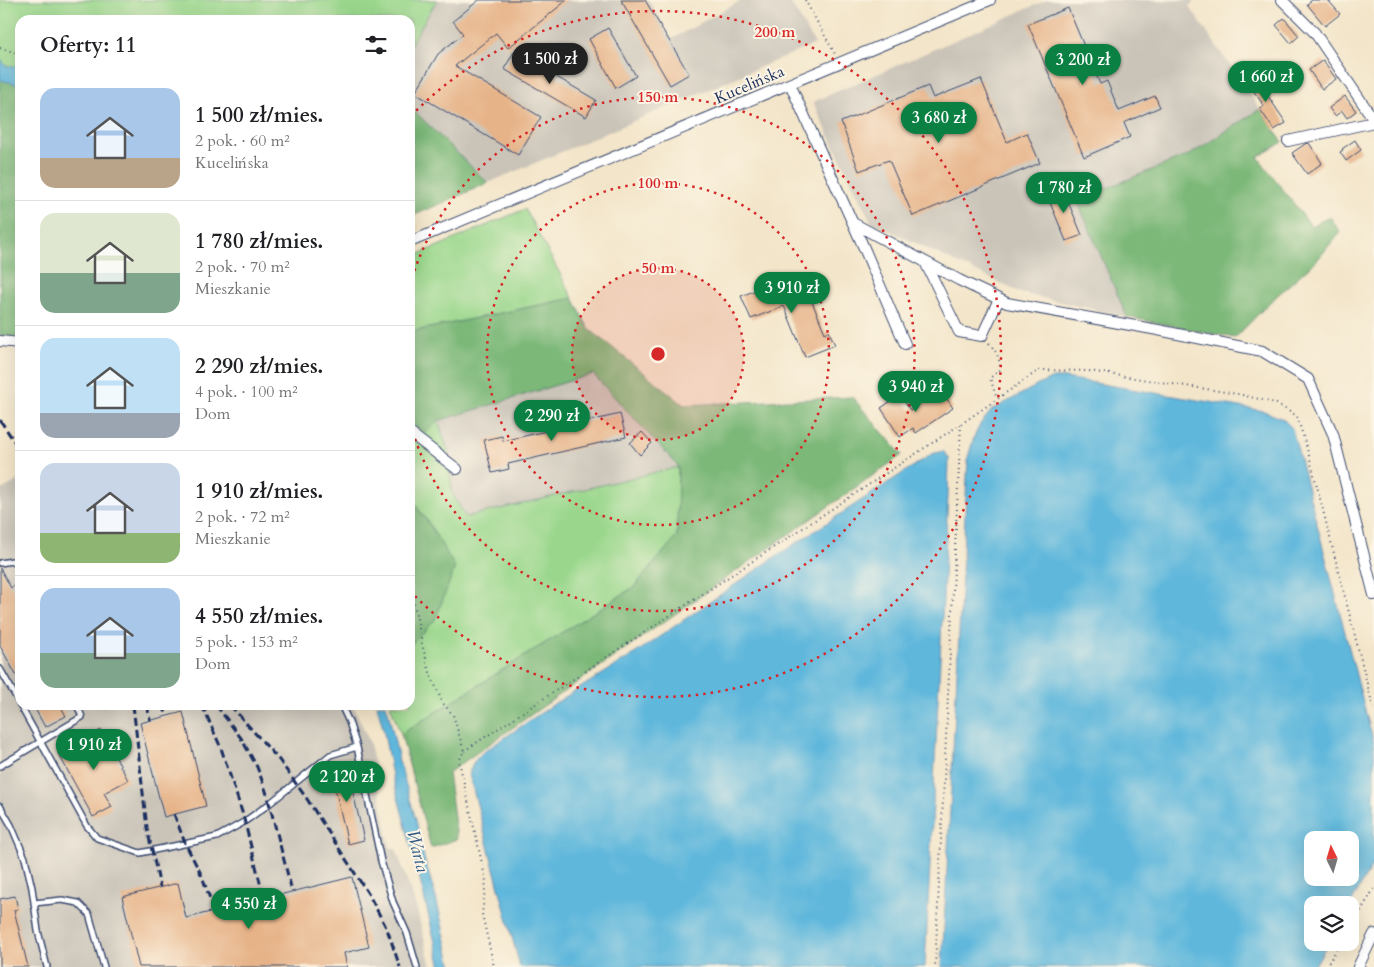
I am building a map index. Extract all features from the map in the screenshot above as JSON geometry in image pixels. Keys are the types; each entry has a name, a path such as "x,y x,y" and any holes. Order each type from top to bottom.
{"street":[{"name":"Kucelińska","path":"415,240 988,0"},
{"path":"1282,0 1315,33 1374,121 1288,141"},
{"path":"790,84 905,344"},
{"path":"853,223 1007,303 1262,351 1308,379 1333,434 1374,595"},
{"path":"925,262 959,332 982,336 999,299"},
{"path":"0,341 15,342"},
{"path":"415,437 457,469"},
{"path":"1358,967 1374,934"}],"lane":[{"path":"0,563 12,561 15,563"},
{"path":"0,669 15,696"},
{"path":"23,710 87,826 97,838 140,853 217,837 244,822 269,804 330,755 357,747"},
{"path":"0,766 82,717 79,710"},
{"path":"344,710 350,722 357,747 381,862 393,902 407,933 417,967"},
{"path":"0,806 11,825 25,858 32,888 38,931 47,967"},
{"path":"34,902 62,900 78,904 89,914 104,967"}],"path":[{"path":"805,0 840,62"},
{"path":"0,48 15,52"},
{"path":"982,336 996,350 1000,359 1000,370 990,378 997,399"},
{"path":"494,967 482,914 486,881 459,761 464,751 961,424 1038,370 1088,371 1238,394 1275,403 1296,416 1310,459 1374,711"},
{"path":"935,967 961,424"},
{"path":"415,609 422,644 430,670 442,702 453,715 464,751"},
{"path":"1359,913 1374,889"},
{"path":"1326,967 1336,951"}],"shaded area":[{"path":"437,0 648,0 672,39 742,0 789,0 815,44 488,183 415,112 415,37"},
{"path":"1047,0 1197,0 1189,6 1260,109 1191,154 1078,200 1127,317 1021,293 871,222 813,102"},
{"path":"593,374 678,467 466,517 452,493 448,450 438,421"},
{"path":"15,482 15,710 355,710 370,743 390,847 396,849 416,906 431,967 0,967 0,491"}],"green space":[{"path":"0,0 437,0 415,37 415,15 15,15 15,77 0,72"},
{"path":"0,72 15,77 15,337 0,335"},
{"path":"1260,109 1283,142 1258,157 1311,226 1330,217 1340,232 1318,259 1270,302 1235,338 1127,317 1077,200 1191,154"},
{"path":"415,112 488,183 415,215"},
{"path":"525,209 573,298 415,331 415,256"},
{"path":"573,298 589,329 684,405 852,397 902,455 448,773 457,839 431,848 401,734 634,587 677,536 678,466 593,374 438,421 425,433 415,425 415,331"},
{"path":"438,421 448,450 452,493 466,517 678,467 677,536 634,587 401,734 392,710 415,710 415,640 435,620 428,522 415,505 415,425 425,432"},
{"path":"415,505 428,522 455,567 435,620 415,640"}],"water":[{"path":"0,61 3,61 3,64 6,66 15,66 15,84 0,80"},
{"path":"1053,378 1065,378 1264,411 1283,419 1292,428 1374,744 1374,862 1355,896 1304,896 1304,951 1323,951 1314,967 942,967 968,457 974,437 981,423 992,410"},
{"path":"943,451 949,458 948,496 925,967 520,967 469,774 473,763 482,753 554,704 630,657 778,555 932,454"},
{"name":"Warta","path":"378,710 388,711 452,967 441,967 392,775"}],"building":[{"path":"479,0 567,0 508,48 496,33 455,66 541,117 518,155 415,93 438,54 463,34 453,21"},
{"path":"621,0 645,0 689,74 670,85"},
{"path":"1312,0 1328,0 1340,14 1325,26 1307,4"},
{"path":"1068,8 1100,84 1107,81 1119,111 1155,96 1160,107 1124,123 1130,137 1084,157 1028,24"},
{"path":"1284,18 1299,36 1291,43 1276,25"},
{"path":"608,28 636,76 616,88 589,39"},
{"path":"514,52 596,100 586,117 504,69"},
{"path":"1323,60 1336,79 1322,89 1309,70"},
{"path":"1256,74 1286,123 1274,130 1260,109 1264,106 1246,80"},
{"path":"981,79 1007,142 1027,133 1040,163 913,216 889,160 859,171 841,122 928,86 933,98"},
{"path":"1345,96 1356,111 1347,118 1342,111 1335,116 1329,108"},
{"path":"1355,140 1361,150 1346,161 1340,152"},
{"path":"1309,143 1322,163 1307,174 1292,153"},
{"path":"1062,187 1082,235 1066,241 1046,193"},
{"path":"803,280 825,333 829,331 835,345 805,357 784,306 751,319 741,296 774,283 777,290"},
{"path":"940,389 953,408 916,433 913,428 900,437 881,408 900,395 910,410"},
{"path":"620,414 626,437 508,464 509,469 492,473 484,440 502,436 503,441"},
{"path":"642,432 652,443 640,455 630,443"},
{"path":"0,568 11,588 15,585 15,673 0,646"},
{"path":"36,710 63,710 66,716 45,727"},
{"path":"183,712 206,806 164,817 140,723"},
{"path":"101,730 128,780 104,793 112,807 93,817 58,753"},
{"path":"346,762 364,840 348,844 330,766"},
{"path":"352,877 369,947 344,953 347,967 139,967 122,897 178,883 186,918"},
{"path":"15,896 18,909 14,910 28,967 0,967 0,899"}],"railway":[{"path":"0,420 15,442"},
{"path":"134,710 147,828 160,887"},
{"path":"148,710 150,720"},
{"path":"165,710 167,716"},
{"path":"204,710 221,748 243,815 264,898"},
{"path":"220,710 241,738 257,767 266,791 292,891"},
{"path":"234,710 279,760 307,799 369,895 387,929 400,967"},
{"path":"174,814 185,843 202,876 214,910"}]}
